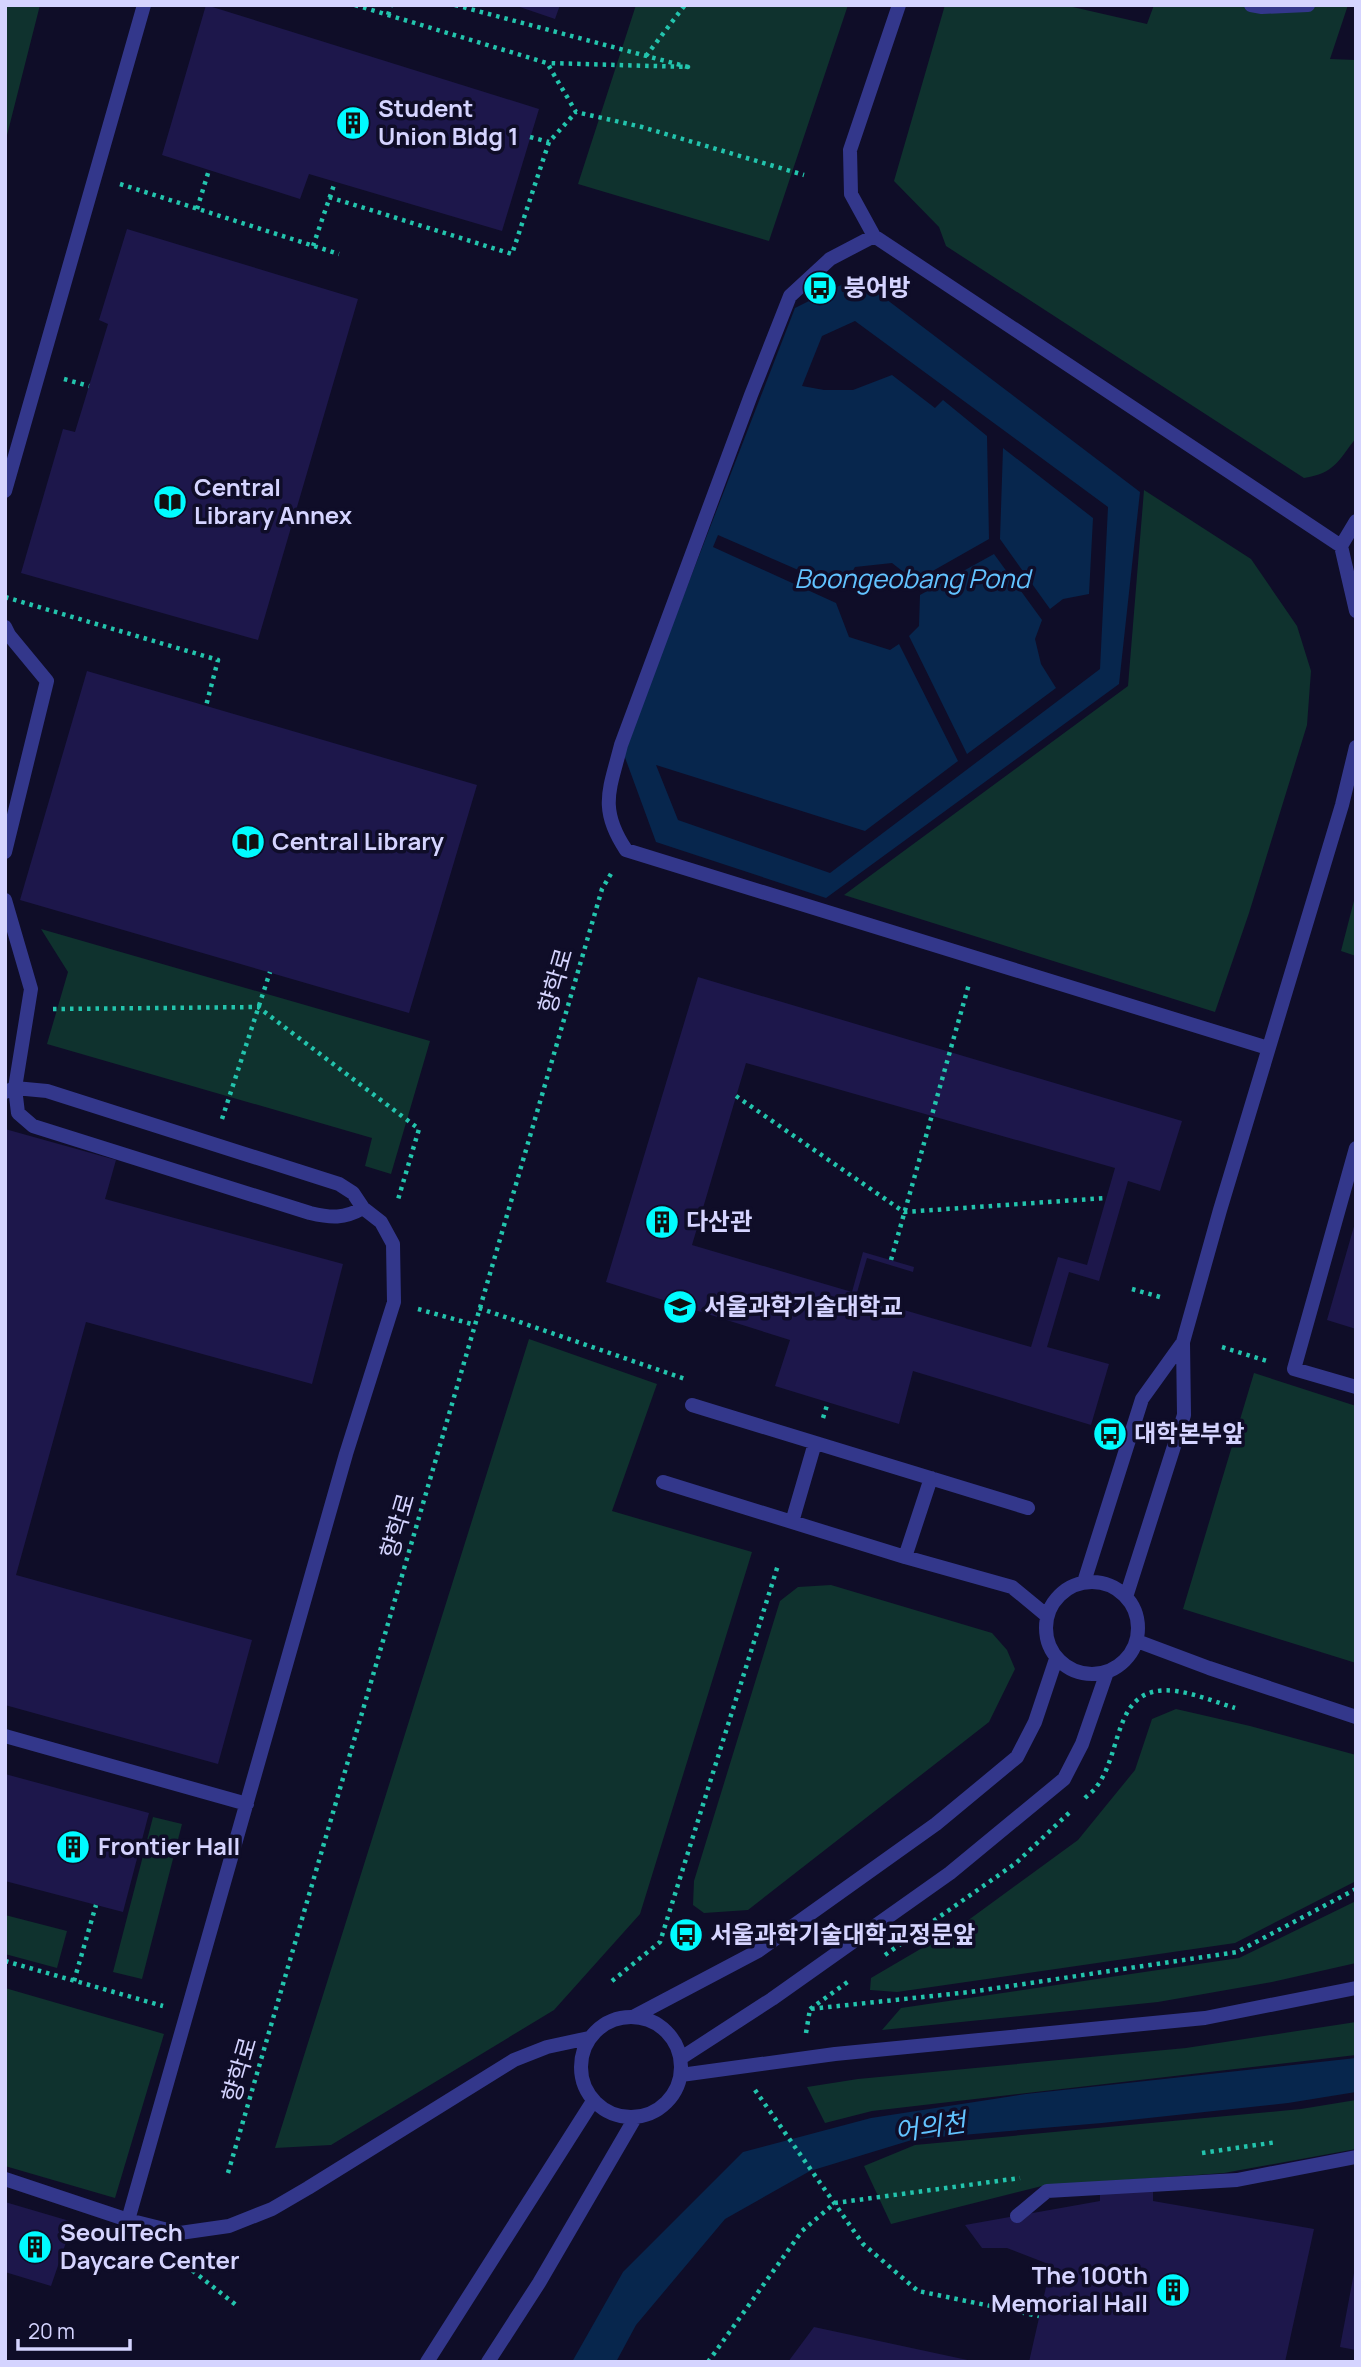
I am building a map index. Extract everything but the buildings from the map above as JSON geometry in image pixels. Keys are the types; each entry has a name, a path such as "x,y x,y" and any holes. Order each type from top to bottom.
{"lane":[{"path":"5,491 144,5"},
{"path":"899,5 850,150 851,194 874,236 1341,546 1356,611"},
{"path":"1251,5 1308,5"},
{"path":"874,236 830,259 790,296 621,744 608,800 612,829 626,850 1268,1048"},
{"path":"1341,546 1356,521"},
{"path":"5,628 47,681 5,852"},
{"path":"1126,1597 1184,1415 1183,1342 1342,805 1356,747"},
{"path":"5,900 31,989 10,1090 18,1113 33,1126 310,1213 333,1218 350,1215 363,1208"},
{"path":"10,1090 47,1091 339,1184 353,1193 363,1208 381,1222 393,1244 394,1302 346,1454 128,2220"},
{"path":"1356,1148 1294,1369 1356,1387"},
{"path":"1084,1582 1142,1399 1183,1342"},
{"path":"692,1405 1028,1508"},
{"path":"792,1522 815,1443"},
{"path":"905,1557 931,1478"},
{"path":"663,1482 1012,1587 1046,1615"},
{"path":"1084,1582 1100,1582 1114,1587 1126,1597 1137,1617 1137,1641 1130,1655 1120,1665 1107,1672 1089,1675 1071,1670 1056,1659 1045,1639 1046,1615 1054,1600 1067,1588 1084,1582"},
{"path":"1137,1641 1356,1717"},
{"path":"633,2017 758,1951 936,1824 1017,1757 1035,1722 1056,1659"},
{"path":"681,2058 772,1999 950,1873 1064,1779 1082,1744 1107,1672"},
{"path":"5,1737 247,1804"},
{"path":"681,2075 835,2054 1205,2018 1356,1988"},
{"path":"633,2017 650,2020 664,2029 675,2042 681,2058 681,2075 676,2091 666,2105 651,2114 635,2118 619,2117 605,2111 593,2101 584,2087 580,2070 582,2054 589,2038 601,2026 616,2018 633,2017"},
{"path":"5,2179 128,2220 180,2233 229,2226 272,2209 514,2060 547,2047 589,2038"},
{"path":"427,2362 593,2101"},
{"path":"488,2362 539,2283 635,2118"},
{"path":"1017,2216 1047,2191 1237,2180 1356,2157"}],"path":[{"path":"355,5 547,63 688,66 455,5"},
{"path":"388,15 391,5"},
{"path":"646,56 685,5"},
{"path":"547,63 576,112 642,127 804,176"},
{"path":"330,197 512,254 548,142 576,112"},
{"path":"530,137 548,142"},
{"path":"197,209 209,170"},
{"path":"96,176 339,254"},
{"path":"313,246 335,182"},
{"path":"5,597 218,660 206,706"},
{"name":"향학로","path":"228,2173 602,888"},
{"path":"214,1143 270,972"},
{"path":"891,1260 969,984"},
{"path":"27,1009 258,1007 419,1129 388,1235"},
{"path":"736,1096 904,1212 1106,1198"},
{"path":"1132,1289 1160,1297"},
{"path":"394,1302 475,1325"},
{"path":"479,1308 652,1366"},
{"path":"1222,1347 1294,1369"},
{"path":"612,1981 660,1942 778,1565"},
{"path":"876,1962 1016,1863 1098,1786 1115,1749 1125,1712 1135,1702 1147,1694 1175,1691 1239,1709"},
{"path":"810,2009 970,1992 1237,1951 1356,1889"},
{"path":"74,1981 96,1905"},
{"path":"5,1961 188,2014"},
{"path":"805,2037 810,2009 856,1975"},
{"path":"763,2103 863,2244 918,2291 1040,2316"}],"green space":[{"path":"5,5 40,5 5,143"},
{"path":"636,5 848,5 769,241 578,184"},
{"path":"945,5 1064,5 1147,24 1154,5 1348,5 1330,59 1356,60 1356,438 1335,465 1323,473 1304,478 946,246 939,227 894,181"},
{"path":"1144,490 1251,559 1297,626 1311,671 1307,725 1249,913 1215,1012 844,895 1128,686"},
{"path":"1356,893 1356,956 1341,951"},
{"path":"41,929 430,1041 391,1174 365,1166 372,1138 47,1044 68,972"},
{"path":"529,1339 657,1384 612,1511 752,1552 640,1914 554,2010 331,2145 275,2148"},
{"path":"1254,1373 1356,1406 1356,1663 1183,1609"},
{"path":"831,1585 992,1633 1007,1650 1015,1669 989,1722 748,1910 704,1913 693,1905 694,1881 780,1601 798,1587"},
{"path":"1176,1709 1356,1755 1356,1881 1235,1943 897,1992 870,1990 871,1978 963,1924 1078,1840 1135,1770 1152,1719"},
{"path":"153,1817 182,1824 142,1979 113,1972"},
{"path":"1356,1901 1356,1963 1272,1982 1158,2002 882,2030 901,2008 1239,1958"},
{"path":"5,1915 67,1931 57,1968 5,1954"},
{"path":"5,1988 164,2034 115,2198 5,2166"},
{"path":"1356,2022 1356,2055 872,2111 825,2123 807,2087 858,2079 1186,2048"},
{"path":"1356,2100 1356,2149 1224,2173 1042,2186 891,2224 864,2166 915,2145 1301,2109"}],"water":[{"name":"Boongeobang Pond","path":"857,277 1140,492 1119,684 826,898 656,842 623,752 795,308"},
{"name":"어의천","path":"1356,2058 1356,2092 1288,2103 1102,2123 915,2139 810,2171 725,2219 636,2325 616,2362 572,2362 623,2272 743,2152 871,2118 1026,2094"}],"pier":[{"path":"855,321 1108,507 1100,669 830,873 678,820 656,765 865,831 958,761 899,644 890,650 849,637 836,603 713,547 718,535 842,589 855,567 892,563 915,581 989,539 987,436 943,400 935,408 892,375 853,390 824,390 802,386 822,336","holes":["1003,448 1093,518 1089,594 1063,599 1050,609 1000,539","994,554 1042,620 1035,639 1041,664 1056,688 967,754 909,636 919,626 920,595"]}],"place":[{"name":"Student Union Bldg 1","path":"353,123"},
{"name":"붕어방","path":"820,288"},
{"name":"Central Library Annex","path":"170,502"},
{"name":"Central Library","path":"248,842"},
{"name":"다산관","path":"662,1222"},
{"name":"서울과학기술대학교","path":"680,1307"},
{"name":"대학본부앞","path":"1110,1434"},
{"name":"Frontier Hall","path":"73,1847"},
{"name":"서울과학기술대학교정문앞","path":"686,1935"},
{"name":"SeoulTech Daycare Center","path":"35,2247"},
{"name":"The 100th Memorial Hall","path":"1173,2290"}]}
